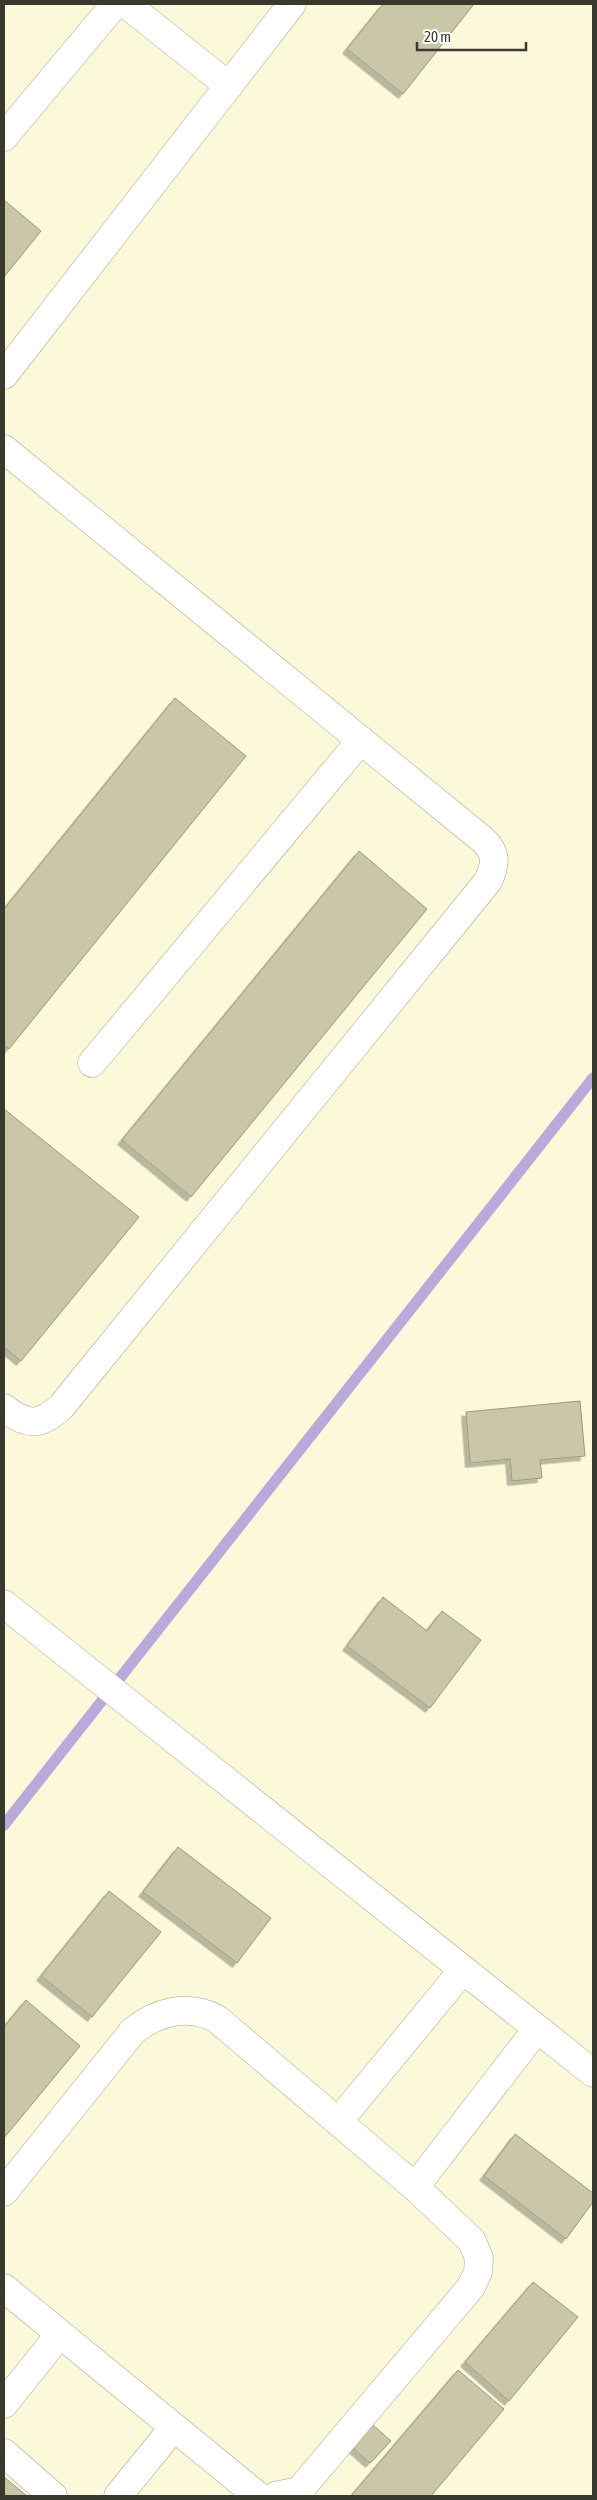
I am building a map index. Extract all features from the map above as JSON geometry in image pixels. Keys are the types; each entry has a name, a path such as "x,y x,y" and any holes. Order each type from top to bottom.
{"street":[{"path":"4,137 115,4"},
{"path":"126,4 229,86"},
{"path":"4,375 292,4"},
{"path":"4,449 492,848 495,859 488,881 61,1407 46,1420 35,1423 4,1408"},
{"path":"92,1063 361,740"},
{"path":"4,1604 135,1706 593,2073"},
{"path":"338,2122 463,1970"},
{"path":"4,2192 133,2031 147,2020 181,2010 196,2010 217,2019 415,2187 472,2241 479,2258 478,2272 471,2286 299,2491 276,2496"},
{"path":"415,2187 537,2029"},
{"path":"4,2288 258,2496"},
{"path":"4,2404 60,2334"},
{"path":"118,2496 174,2427"},
{"path":"4,2453 53,2496"}],"building":[{"path":"383,4 474,4 403,94 347,49"},
{"path":"4,200 41,231 4,277"},
{"path":"175,698 246,756 9,1049 4,1045 4,909"},
{"path":"359,851 427,909 191,1197 122,1140"},
{"path":"4,1109 139,1217 21,1361 4,1347"},
{"path":"580,1401 585,1456 540,1460 542,1478 512,1481 510,1459 470,1463 466,1412"},
{"path":"383,1597 427,1631 442,1611 481,1640 430,1708 347,1646"},
{"path":"178,1847 271,1918 237,1963 143,1892"},
{"path":"109,1891 161,1932 92,2017 41,1976"},
{"path":"26,2000 80,2046 4,2138 4,2027"},
{"path":"515,2134 593,2193 593,2202 566,2239 484,2176"},
{"path":"533,2282 578,2317 509,2401 465,2362"},
{"path":"458,2370 504,2409 431,2496 351,2496"},
{"path":"373,2425 391,2441 370,2463 352,2447"},
{"path":"4,2477 27,2496 4,2496"}],"waterway":[{"path":"4,1825 593,1078"}]}
